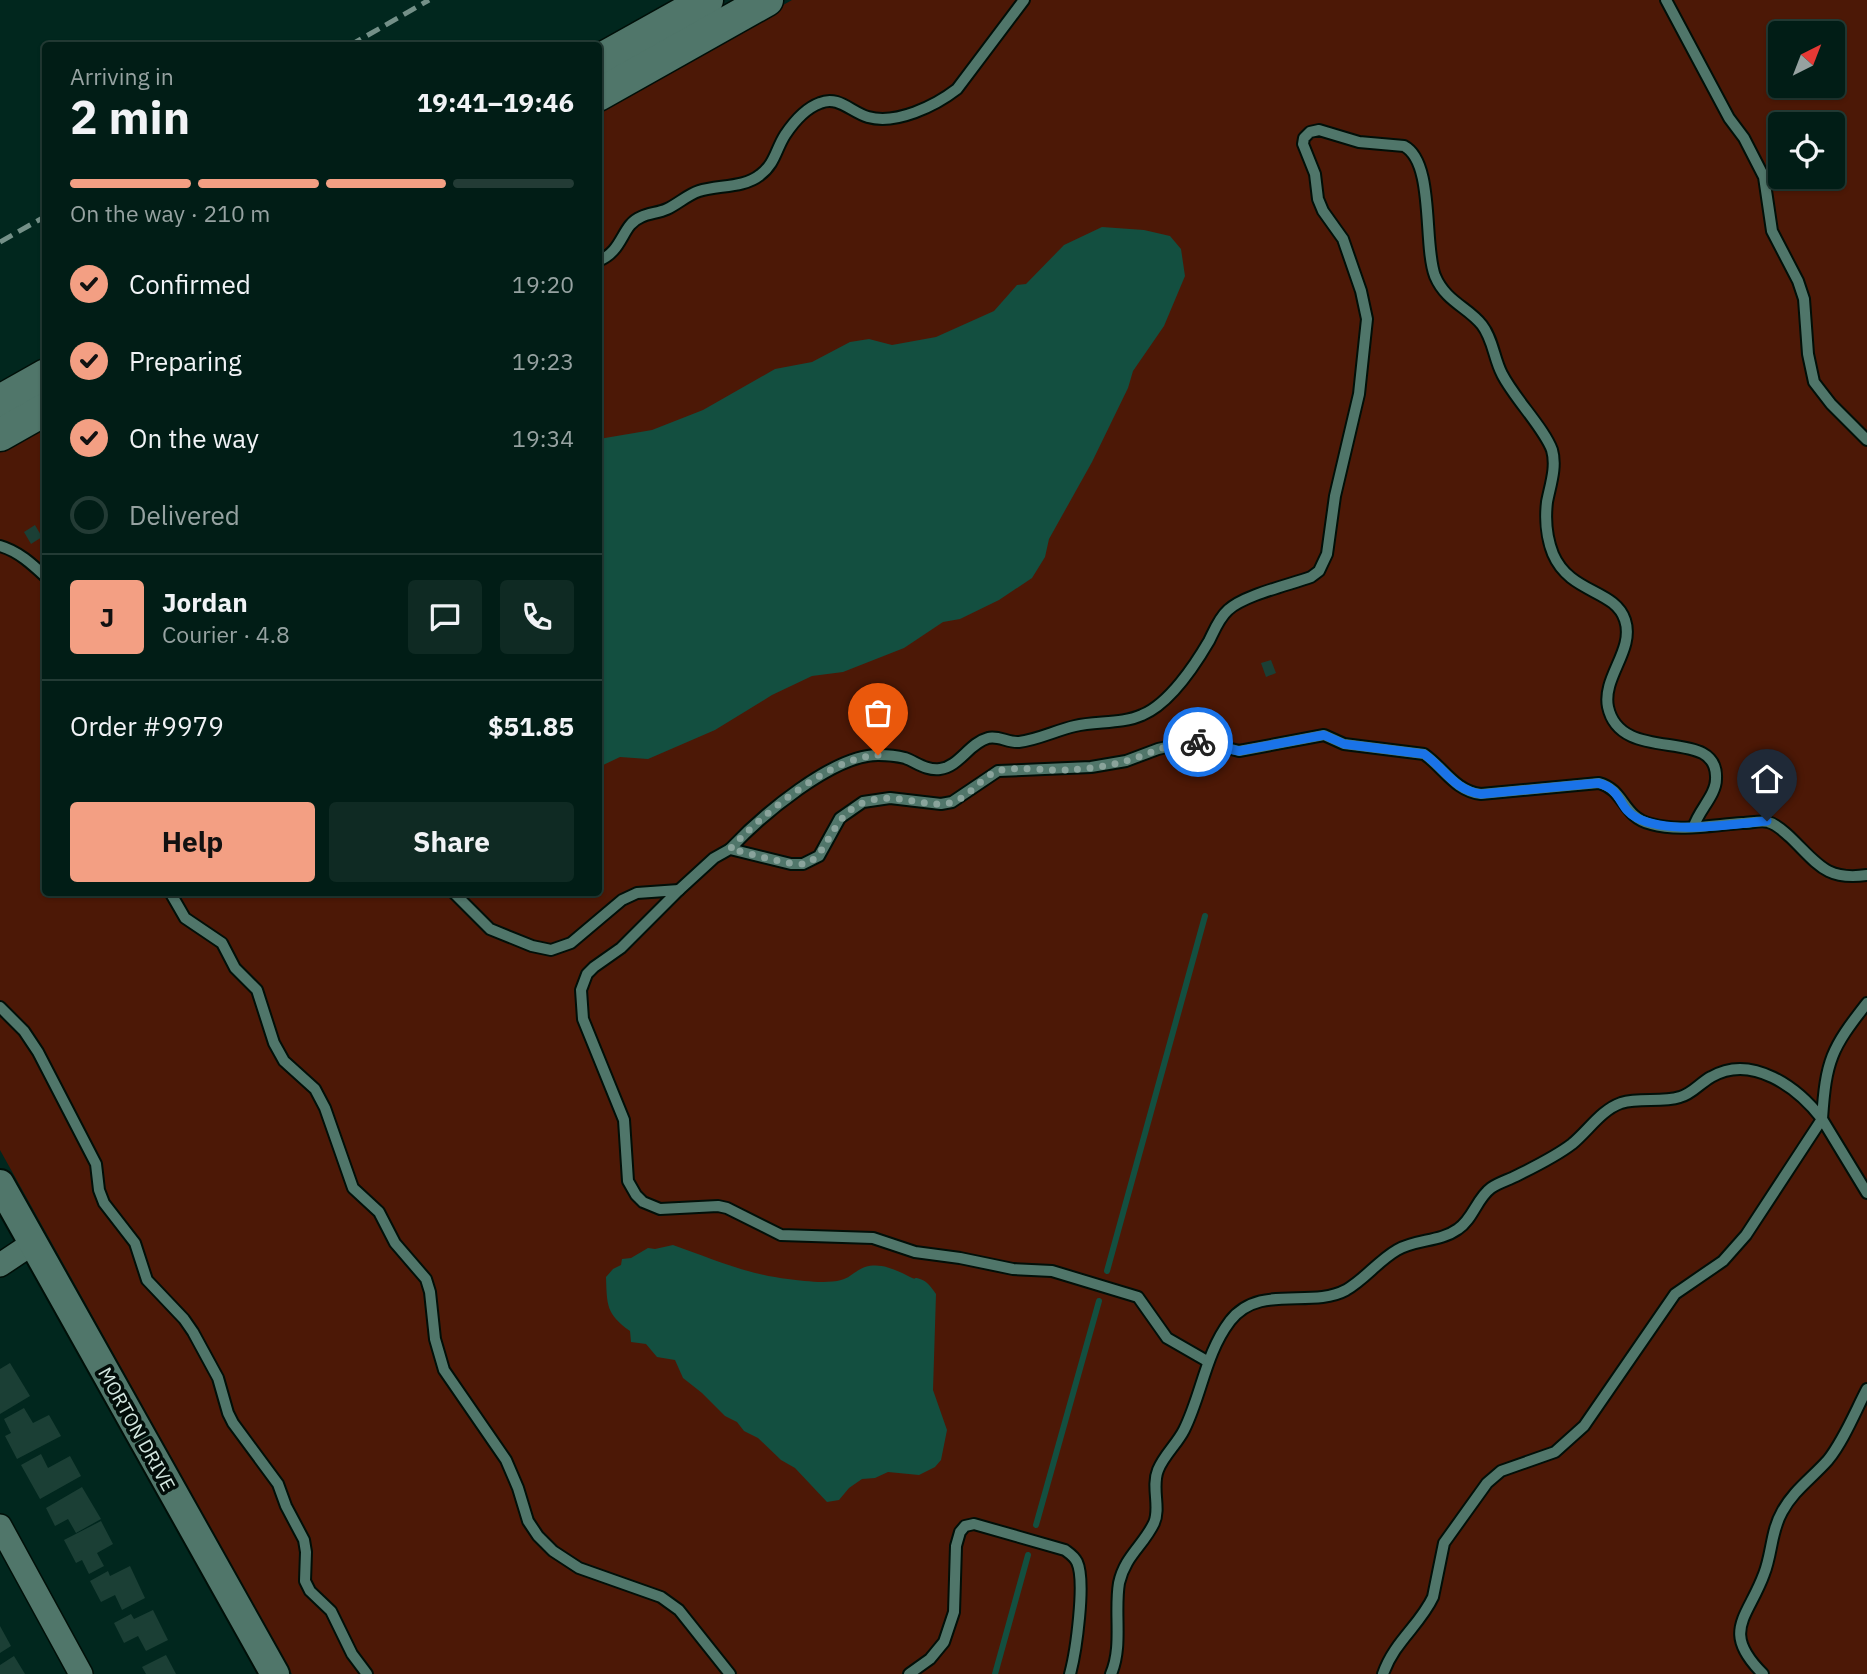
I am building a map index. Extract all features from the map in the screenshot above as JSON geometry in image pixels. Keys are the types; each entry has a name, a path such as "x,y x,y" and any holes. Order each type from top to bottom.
{"main road":[{"path":"602,59 707,0"},
{"path":"602,93 767,0"},
{"path":"0,401 42,377"},
{"path":"0,435 42,411"}],"street":[{"name":"MORTON DRIVE","path":"0,1184 275,1674"},
{"path":"0,1265 33,1243"},
{"path":"0,1526 81,1674"}],"lane":[{"path":"602,260 616,251 638,217 666,210 694,193 747,182 758,177 772,164 784,136 811,107 834,100 859,114 881,120 912,112 944,99 957,89 1024,0"},
{"path":"1666,0 1764,177 1772,231 1804,299 1808,354 1814,382 1830,404 1867,440"},
{"path":"1207,1361 1167,1338 1138,1297 1052,1271 1013,1269 915,1252 873,1238 781,1235 727,1208 718,1206 660,1209 643,1202 628,1181 624,1119 583,1020 581,990 587,975 594,967 621,948 673,893 714,858 730,849 772,809 828,772 864,755 902,757 928,768 943,769 975,744 990,737 1018,742 1073,726 1126,720 1147,713 1186,678 1229,608 1311,577 1319,571 1327,554 1335,496 1359,394 1367,309 1343,239 1323,211 1315,174 1303,144 1304,138 1310,132 1319,130 1359,142 1404,146 1410,149 1417,159 1423,183 1436,277 1451,299 1483,326 1503,376 1551,449 1553,468 1546,505 1546,522 1553,555 1570,579 1617,605 1624,617 1627,633 1611,678 1607,699 1615,723 1636,739 1650,744 1691,747 1709,758 1715,768 1716,784 1694,826"},
{"path":"0,546 10,549 42,573"},
{"path":"730,849 791,864 803,864 819,856 840,818 863,802 890,798 952,803 998,771 1091,767 1126,761 1158,749 1189,742 1204,742 1239,751 1324,735 1344,744 1424,754 1469,793 1598,783 1609,786 1616,792 1633,817 1651,824 1694,826 1767,821 1778,827 1829,872 1840,877 1867,875"},
{"path":"457,896 489,929 532,946 551,950 571,943 622,900 637,893 673,893"},
{"path":"172,896 185,918 222,943 235,968 257,990 271,1036 284,1061 315,1089 325,1108 352,1188 379,1212 395,1243 426,1279 435,1339 444,1370 506,1460 528,1521 538,1536 553,1551 579,1568 661,1597 679,1610 730,1674"},
{"path":"1383,1674 1397,1645 1429,1605 1444,1543 1487,1483 1501,1471 1555,1452 1584,1426 1675,1294 1723,1261 1746,1235 1822,1119 1824,1083 1831,1056 1838,1041 1867,1003"},
{"path":"0,1007 24,1031 53,1081 96,1164 99,1190 104,1203 135,1242 147,1280 193,1332 218,1378 233,1423 278,1484 304,1540 305,1581 310,1591 336,1617 352,1654 367,1674"},
{"path":"1111,1674 1117,1648 1117,1603 1124,1565 1154,1522 1158,1469 1183,1433 1192,1413 1207,1361 1232,1318 1251,1305 1272,1298 1330,1296 1345,1291 1396,1251 1415,1242 1453,1233 1468,1220 1492,1188 1560,1153 1609,1110 1621,1103 1682,1097 1722,1072 1738,1070 1766,1074 1809,1102 1867,1193"},
{"path":"1763,1674 1743,1651 1740,1634 1742,1617 1765,1572 1773,1535 1781,1514 1795,1492 1830,1458 1867,1389"},
{"path":"909,1674 930,1659 944,1642 954,1612 956,1546 960,1532 965,1526 974,1524 1065,1550 1074,1558 1078,1565 1079,1620 1077,1649 1070,1674"}],"shaded area":[{"path":"792,0 1867,0 1867,1674 292,1674 0,1150 0,448 42,424 42,896 602,896 602,107"},
{"path":"1102,227 1144,230 1170,236 1181,249 1185,276 1164,326 1133,371 1128,388 1092,462 1049,539 1045,557 1032,578 999,600 960,619 943,622 904,648 843,672 812,676 772,695 715,730 648,759 620,757 602,766 602,438 652,430 703,410 775,369 812,362 850,342 869,339 892,345 936,337 994,311 1017,285 1026,284 1064,245"},
{"path":"673,1245 773,1277 815,1282 835,1281 847,1278 865,1267 877,1265 927,1283 936,1294 933,1390 947,1430 941,1460 935,1467 919,1475 888,1472 875,1478 862,1479 849,1488 839,1500 827,1502 795,1468 781,1460 758,1438 744,1431 737,1422 725,1416 683,1378 675,1360 657,1357 646,1344 631,1342 630,1331 612,1314 606,1277 613,1269 621,1265 622,1259 631,1258 648,1248"}],"building":[{"path":"35,525 42,537 31,544 24,532"},
{"path":"1271,660 1276,673 1266,677 1261,663"},
{"path":"10,1363 30,1396 0,1414 0,1369"},
{"path":"24,1408 33,1423 49,1415 61,1436 17,1459 5,1436 11,1433 4,1419"},
{"path":"41,1454 48,1468 70,1456 81,1476 40,1499 21,1465"},
{"path":"82,1487 101,1519 76,1533 68,1519 55,1526 46,1508"},
{"path":"101,1521 113,1544 97,1553 104,1566 89,1574 82,1560 76,1563 64,1540"},
{"path":"130,1566 145,1598 122,1610 115,1595 101,1602 90,1581 108,1571 110,1576"},
{"path":"153,1610 168,1640 146,1651 138,1636 124,1643 114,1623 131,1614 134,1619"},
{"path":"0,1626 11,1646 0,1653"},
{"path":"166,1655 176,1674 146,1674 142,1667"},
{"path":"14,1656 25,1674 0,1674 0,1665"}],"waterway":[{"path":"1107,1271 1205,916"},
{"path":"1036,1525 1099,1301"},
{"path":"995,1674 1028,1555"}],"railway":[{"path":"356,42 429,0"},
{"path":"0,242 42,218"}],"way so far":[{"path":"878,755 855,758 828,772 772,809 730,849 791,864 803,864 819,856 840,818 863,802 900,798 952,803 998,771 1091,767 1126,761 1158,749 1198,742"}],"route":[{"path":"1198,742 1239,751 1324,735 1344,744 1424,754 1469,793 1598,783 1609,786 1616,792 1633,817 1651,824 1694,826 1767,821"}]}
